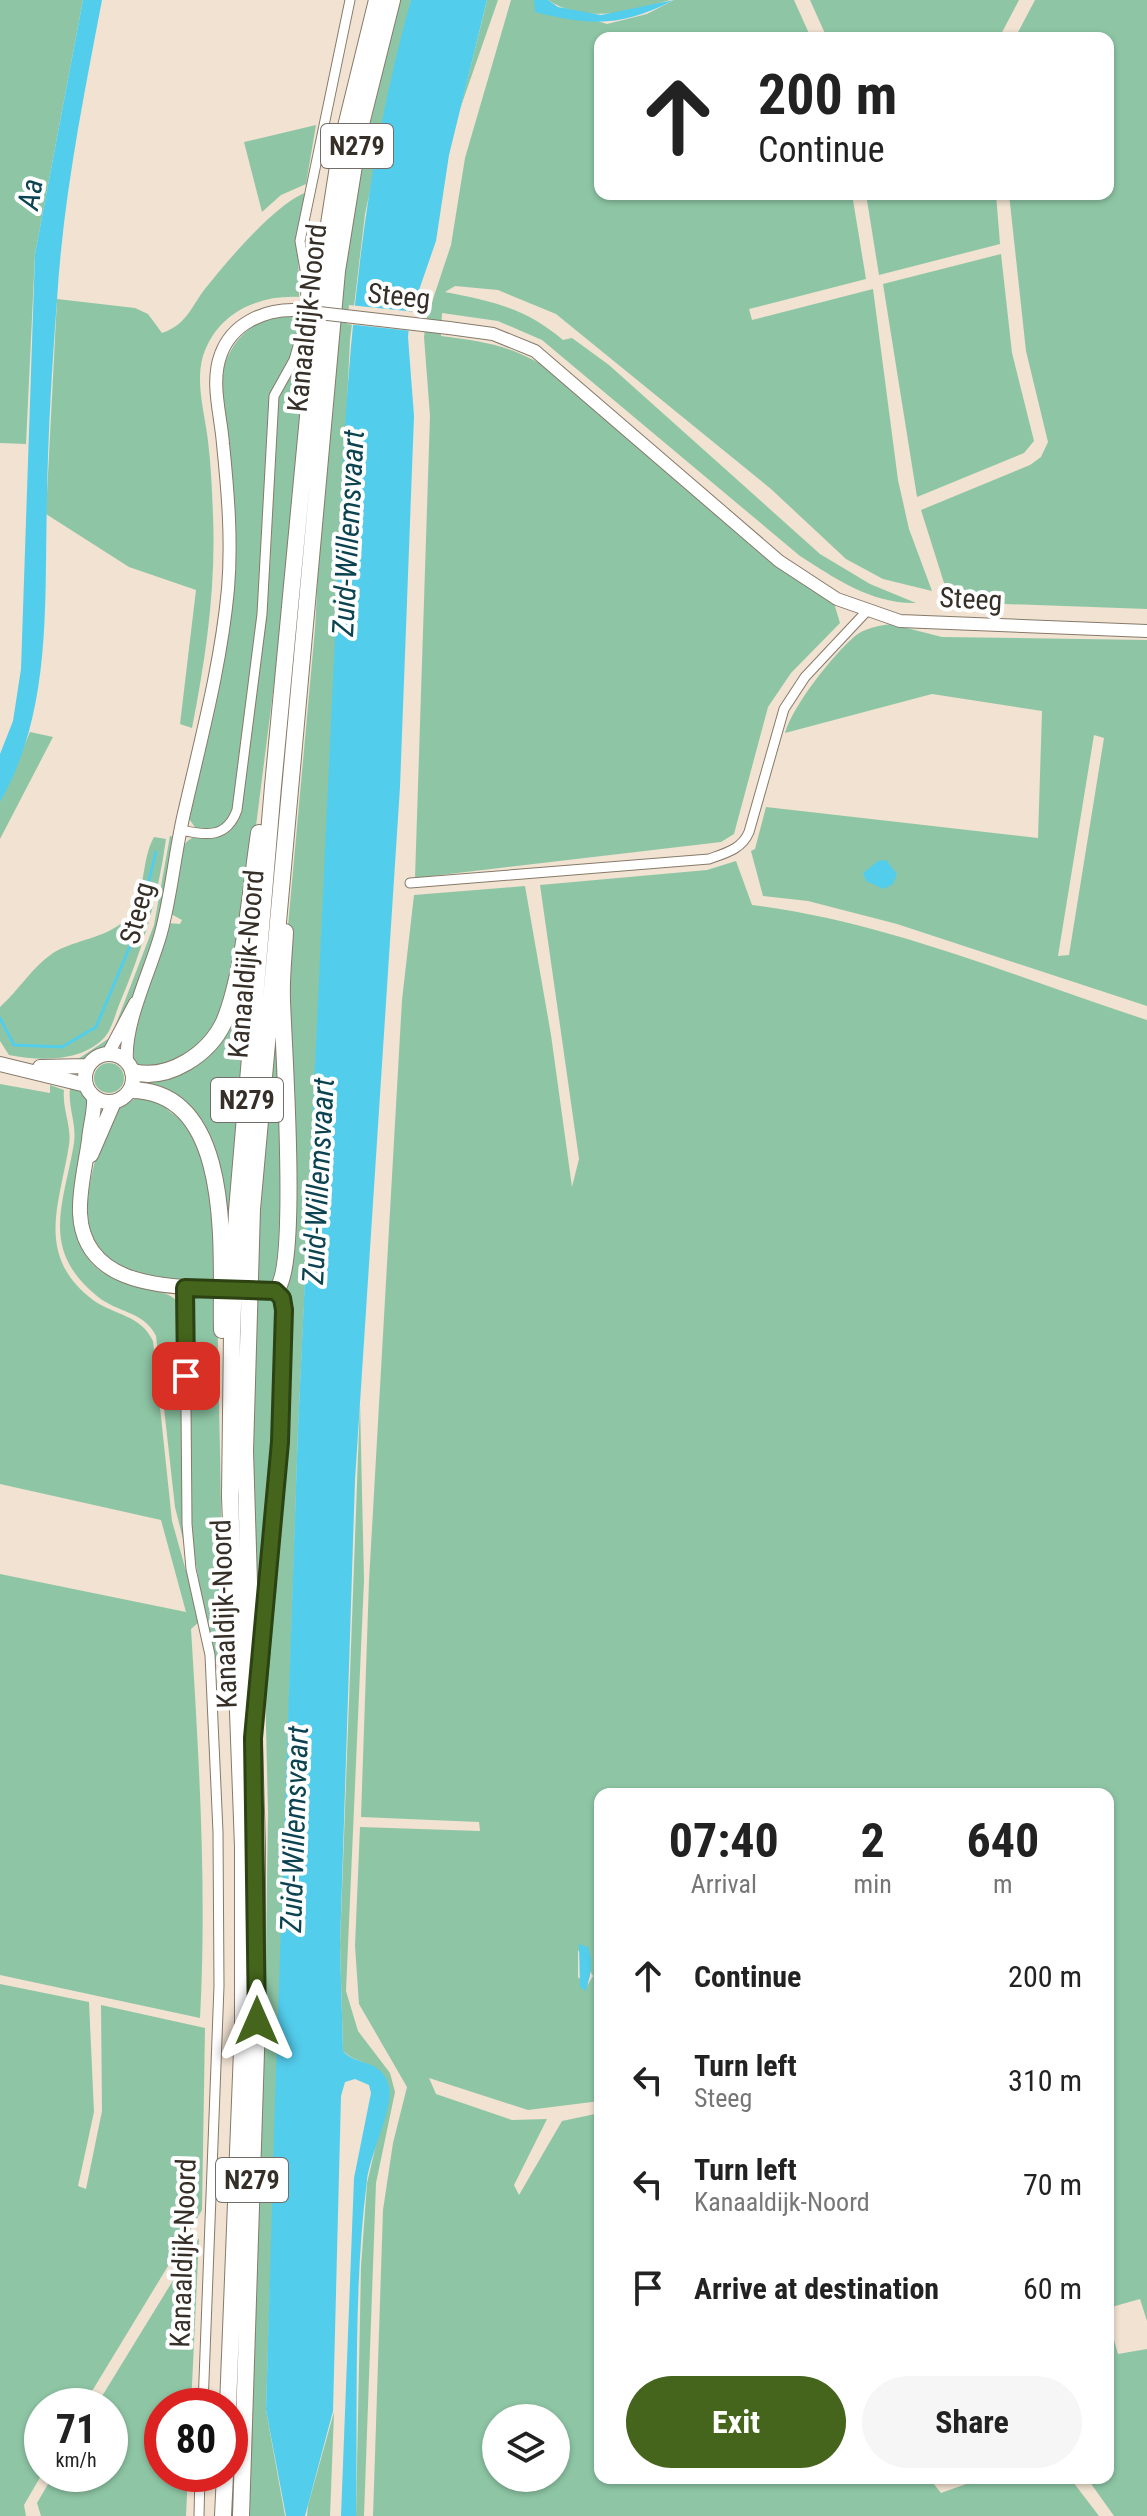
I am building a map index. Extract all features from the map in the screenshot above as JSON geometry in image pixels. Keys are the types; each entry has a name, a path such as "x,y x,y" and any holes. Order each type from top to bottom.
{"highway":[{"name":"Kanaaldijk-Noord","path":"229,2388 243,2025 243,1847 232,1592 230,1415 237,1211 322,269 347,118 377,0"},
{"name":"Kanaaldijk-Noord","path":"241,2516 257,2021 247,1562 246,1339 257,1138 339,255 360,128 392,0"},
{"name":"N279","path":"130,1067 155,1073 192,1060 225,1020 232,997 262,817 273,786"},
{"name":"N279","path":"253,1738 280,1442 284,1310 282,1298 268,1291 284,1279 288,1194 282,994 287,882 284,830"},
{"name":"N279","path":"131,1090 156,1093 178,1107 198,1128 210,1154 219,1239 224,1385 230,1415"},
{"path":"223,2516 224,2492"}],"main road":[{"path":"28,1069 88,1066 97,1057 108,1054 130,1067 131,1090 114,1102 86,1166"},
{"path":"0,1064 28,1069 114,1102"},
{"path":"88,1066 90,1091 86,1166 80,1214 82,1228 96,1256 118,1274 136,1281 185,1288 268,1291"}],"street":[{"name":"Kanaaldijk-Noord","path":"181,830 203,835 220,833 232,824 237,810 262,614 274,396 299,347 307,281 300,241 350,0"},
{"name":"Steeg","path":"108,1054 139,997 161,935 181,830 213,694 228,587 229,517 217,368 227,342 257,315 293,310 449,328 493,334 535,351 779,561 837,599 866,612 900,621 955,626 1147,631"},
{"path":"410,883 709,859 733,850 749,832 776,726 784,709 805,677 866,612"},
{"name":"Steeg","path":"130,1067 139,997"},
{"name":"Kanaaldijk-Noord","path":"185,1288 187,1524 191,1569 210,1655 218,1832 219,1986 204,2388"},
{"path":"199,2516 200,2492"}],"green space":[{"path":"0,0 83,0 35,254 26,444 0,443"},
{"path":"399,0 411,0 365,214 350,340 298,1430 266,2410 285,2516 248,2516 265,2022 268,1812 265,1683 283,1293 286,1286 286,948 315,629 323,482 350,211"},
{"path":"487,0 498,0 460,109 484,13"},
{"path":"511,0 542,0 534,1 607,24 647,14 674,0 794,0 808,32 594,32 594,200 853,200 866,279 749,309 752,320 873,289 898,480 909,529 932,591 883,579 846,559 771,489 556,314 498,290 455,286 445,292 507,307 535,320 563,340 572,338 609,365 820,554 870,584 916,603 869,595 800,556 542,340 498,321 442,313 441,336 498,346 524,355 550,370 782,570 834,603 840,623 791,673 768,707 734,834 721,842 415,878 430,416 424,337 426,320 451,245 465,158"},
{"path":"548,0 670,0 624,12 592,14 577,12"},
{"path":"810,0 1019,0 1002,32 824,32"},
{"path":"1035,0 1147,0 1147,609 950,602 921,510 1030,465 1041,457 1048,442 1026,351 1010,200 1114,200 1114,32 1018,32"},
{"path":"316,125 306,184 281,195 262,212 244,142"},
{"path":"305,193 298,231 299,297 268,299 240,310 218,328 203,356 200,388 208,441 214,542 206,648 192,728 180,724 196,590 129,567 46,514 57,299 135,308 148,314 162,333 184,319 203,291 254,233 281,208"},
{"path":"867,200 996,200 1000,244 879,275"},
{"path":"1001,254 1012,353 1034,441 1024,453 917,497 883,284"},
{"path":"291,316 300,319 294,352 272,392 258,620 233,808 231,818 221,829 197,830 187,816 228,618 221,375 231,351 245,332 265,321"},
{"path":"304,342 307,342 284,605 256,826 231,985 209,1038 169,1066 138,1067 134,1040 143,998 168,923 180,924 182,920 171,914 182,850 185,844 199,836 214,836 229,831 240,810 270,566 278,399"},
{"path":"891,624 942,637 1147,640 1147,1006 897,924 808,901 763,896 751,851 755,849 766,807 1038,838 1042,711 932,694 785,733 805,695 846,644 859,633","holes":["1094,735 1104,738 1069,955 1058,956"]},
{"path":"30,732 53,737 0,839 0,802"},
{"path":"170,836 175,837 164,892 144,968 130,1005 114,1035 96,1055 75,1061 111,1037 154,925"},
{"path":"154,837 166,839 154,903 135,965 106,1036 94,1047 71,1056 46,1059 9,1055 0,1041 0,1007 53,953 109,931 126,919 137,900"},
{"path":"736,861 752,905 803,913 903,938 1147,1020 1147,2321 1140,2299 1114,2306 1114,1788 594,1788 594,2102 528,2110 429,2078 436,2094 512,2120 547,2119 514,2185 519,2195 562,2121 594,2114 594,2484 934,2484 941,2493 966,2484 1075,2484 1099,2516 373,2516 383,2210 393,2143 407,2087 359,2004 355,1946 360,1827 480,1831 479,1822 361,1817 369,1581 402,1000 414,895 525,886 551,1035 572,1187 579,1159 540,885 707,870","holes":["578,1950 593,1976 587,1986 578,1977"]},
{"path":"259,865 225,1297 209,1143 137,1085 138,1078 213,1044"},
{"path":"279,971 281,1271 272,1283 254,1283"},
{"path":"109,1063 120,1067 124,1078 120,1089 109,1093 98,1089 94,1078 98,1067"},
{"path":"71,1083 84,1091 90,1105 88,1135 74,1213 75,1228 83,1251 96,1267 111,1277 161,1292 182,1307 186,1551 175,1507 156,1336 145,1322 97,1296 79,1278 68,1261 62,1243 62,1206 75,1135"},
{"path":"0,1084 50,1093 50,1085 64,1090 70,1138 56,1228 57,1247 63,1265 75,1283 93,1300 142,1326 153,1341 172,1521 200,1621 191,1629 202,1872 200,2018 0,1975 0,1574 186,1612 161,1520 0,1484"},
{"path":"141,1095 179,1112 209,1167 217,1282 158,1280 121,1268 102,1252 92,1233 88,1212 89,1188 109,1114"},
{"path":"196,1296 217,1297 224,1661 213,1662 190,1529 189,1308"},
{"path":"254,1299 272,1299 277,1304 277,1442 258,1656 252,1510"},
{"path":"360,1403 364,1580 346,1991 358,2031 390,2073 395,2092 376,2183 364,2516 356,2516 361,2267 367,2183 389,2090 376,2069 343,2051 340,1945"},
{"path":"0,1984 89,2002 94,2112 78,2186 86,2189 102,2111 101,2005 205,2028 202,2210 94,2388 24,2388 24,2492 32,2492 24,2505 26,2516 0,2516"},
{"path":"199,2238 192,2388 144,2388 144,2492 187,2492 186,2516 41,2516 37,2503 43,2492 128,2492 128,2388 107,2388"},
{"path":"1114,2340 1118,2354 1147,2349 1147,2516 1114,2516 1091,2484 1114,2484"},
{"path":"334,2412 330,2516 307,2516 308,2505"}],"water":[{"path":"83,0 102,0 75,150 60,262 49,425 42,655 29,730 17,767 0,802 0,754 13,721 21,669 35,254"},
{"name":"Zuid-Willemsvaart","path":"411,0 487,0 449,155 436,241 410,316 408,337 414,416 400,787 355,1480 340,1945 343,2051 381,2071 386,2077 390,2095 369,2169 363,2222 358,2306 356,2516 341,2516 354,2178 371,2093 369,2085 355,2079 345,2082 341,2096 333,2411 305,2516 286,2516 266,2410 298,1428 344,442 358,274 374,164"},
{"path":"534,0 548,0 558,7 601,15 674,0 622,19 590,21 535,12"},
{"path":"886,860 897,874 893,884 884,889 866,881 863,873 878,861"},
{"path":"579,1944 588,1947 591,1959 586,1991 580,1987"}],"pier":[{"path":"349,305 416,312 412,331 347,324"}],"waterway":[{"path":"0,1018 14,1045 62,1047 96,1027 136,932 156,852"}],"route":[{"path":"186,1376 185,1288 275,1291 282,1298 280,1442 269,1534 253,1738 257,1844 257,2021"}],"water label":[{"name":"Aa","path":"30,194"}]}
